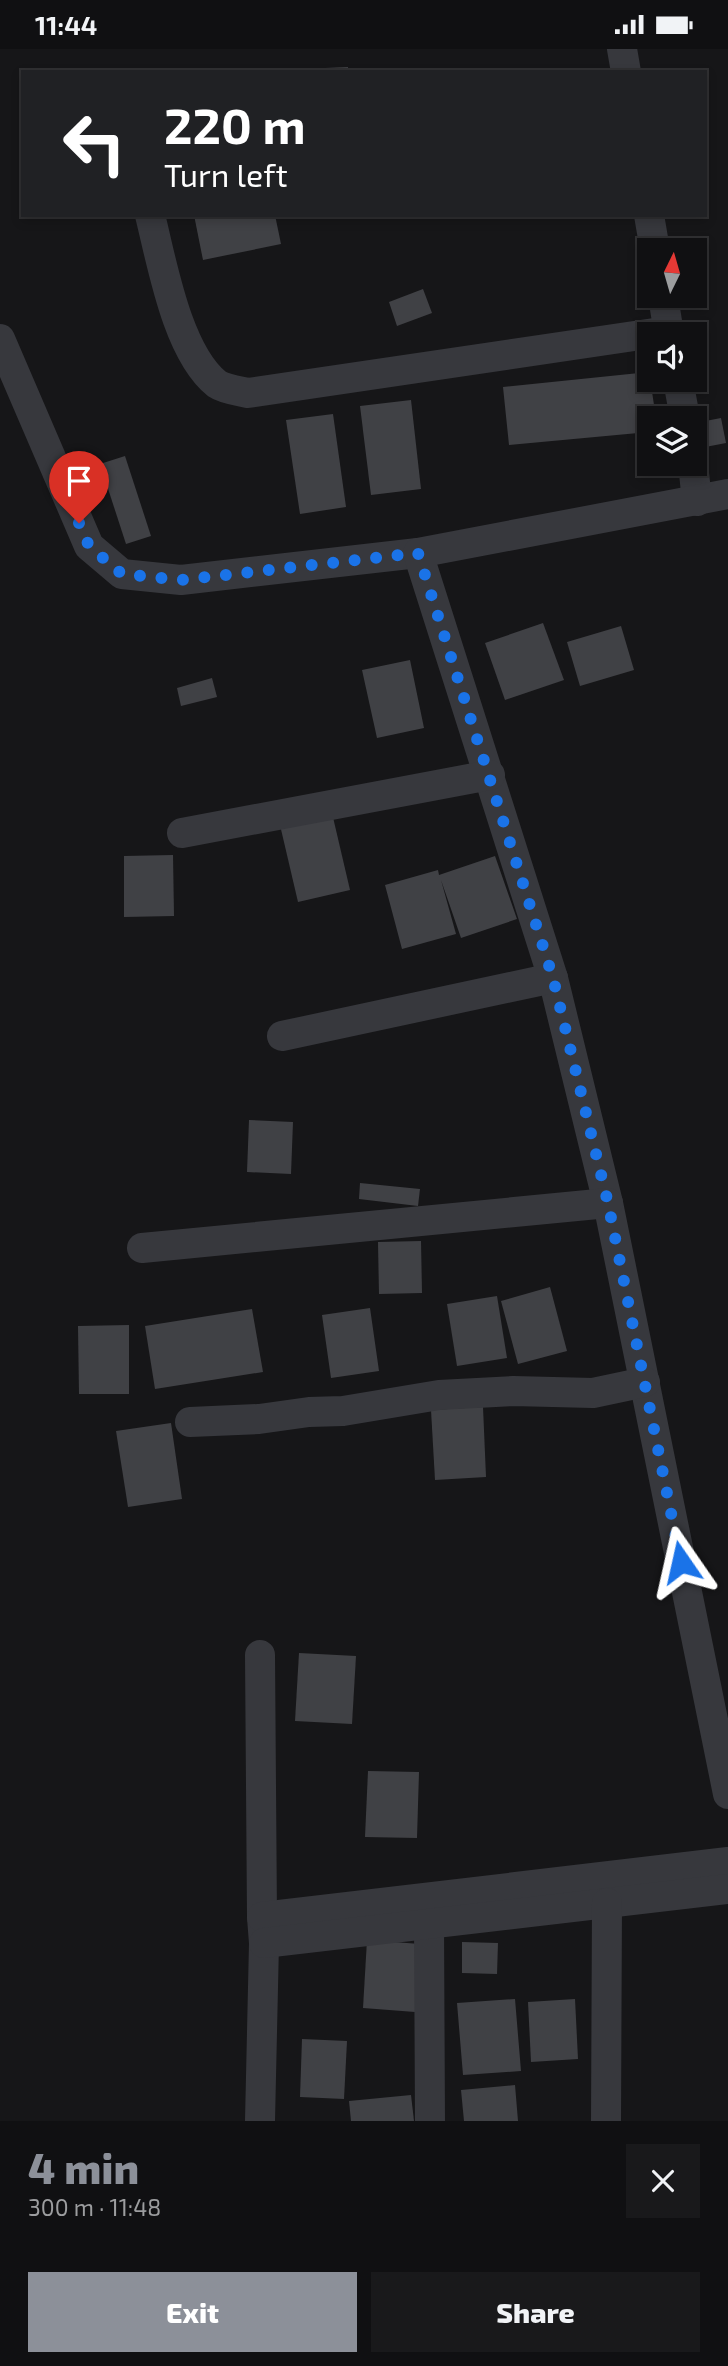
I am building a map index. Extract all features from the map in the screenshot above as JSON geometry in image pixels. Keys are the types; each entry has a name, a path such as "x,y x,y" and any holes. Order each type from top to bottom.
{"street":[{"path":"622,49 626,70"},
{"path":"150,217 176,320 200,363 218,385 248,393 637,338"},
{"path":"649,217 653,238"},
{"path":"0,339 89,546 122,574 181,580 418,553 728,494"},
{"path":"694,476 697,501"},
{"path":"418,553 553,978 608,1203 728,1794"},
{"path":"182,833 490,775"},
{"path":"282,1036 553,978"},
{"path":"142,1248 608,1203"},
{"path":"190,1422 343,1411 439,1395 513,1391 593,1393 645,1382"},
{"path":"260,1655 263,1930 260,2121"},
{"path":"263,1930 728,1862"},
{"path":"263,1930 429,1924 728,1889"},
{"path":"606,2121 607,1903"},
{"path":"429,1924 430,2121"}],"building":[{"path":"348,67 348,70 325,70"},
{"path":"194,217 275,217 281,244 203,260"},
{"path":"423,289 432,313 397,326 389,302"},
{"path":"637,373 637,392 652,392 654,406 637,406 637,433 509,445 503,387"},
{"path":"411,400 421,489 371,495 360,406"},
{"path":"333,414 346,507 300,514 286,420"},
{"path":"721,418 726,443 707,447 707,421"},
{"path":"125,456 151,536 126,544 100,464"},
{"path":"543,623 564,680 505,700 485,643"},
{"path":"621,626 634,670 580,686 567,642"},
{"path":"410,660 424,728 377,738 362,670"},
{"path":"212,678 217,697 181,706 177,688"},
{"path":"332,813 350,890 298,902 280,825"},
{"path":"173,855 174,916 124,917 124,856"},
{"path":"495,856 517,919 461,938 441,880 456,934 402,949 385,885 438,870 439,875"},
{"path":"249,1120 293,1122 291,1174 247,1172"},
{"path":"360,1183 420,1189 418,1206 359,1199"},
{"path":"421,1241 422,1293 379,1294 378,1242"},
{"path":"550,1287 567,1351 518,1364 501,1301"},
{"path":"497,1296 507,1358 457,1366 447,1304"},
{"path":"370,1308 379,1371 331,1378 322,1315"},
{"path":"252,1309 263,1372 155,1389 145,1326"},
{"path":"129,1325 129,1394 79,1394 78,1326"},
{"path":"483,1407 486,1477 435,1480 431,1410"},
{"path":"171,1423 182,1499 128,1507 116,1431"},
{"path":"299,1653 356,1656 352,1724 295,1721"},
{"path":"368,1771 419,1772 417,1838 365,1837"},
{"path":"367,1940 420,1944 415,2012 363,2008"},
{"path":"462,1942 498,1943 497,1974 462,1973"},
{"path":"515,1999 521,2071 463,2075 457,2003"},
{"path":"575,1999 578,2059 531,2062 528,2002"},
{"path":"302,2039 347,2041 344,2099 300,2097"},
{"path":"515,2085 518,2121 464,2121 461,2090"},
{"path":"411,2095 414,2121 351,2121 349,2101"}],"route":[{"path":"79,523 89,546 122,574 181,580 418,553 553,978 608,1203 681,1562"}]}
